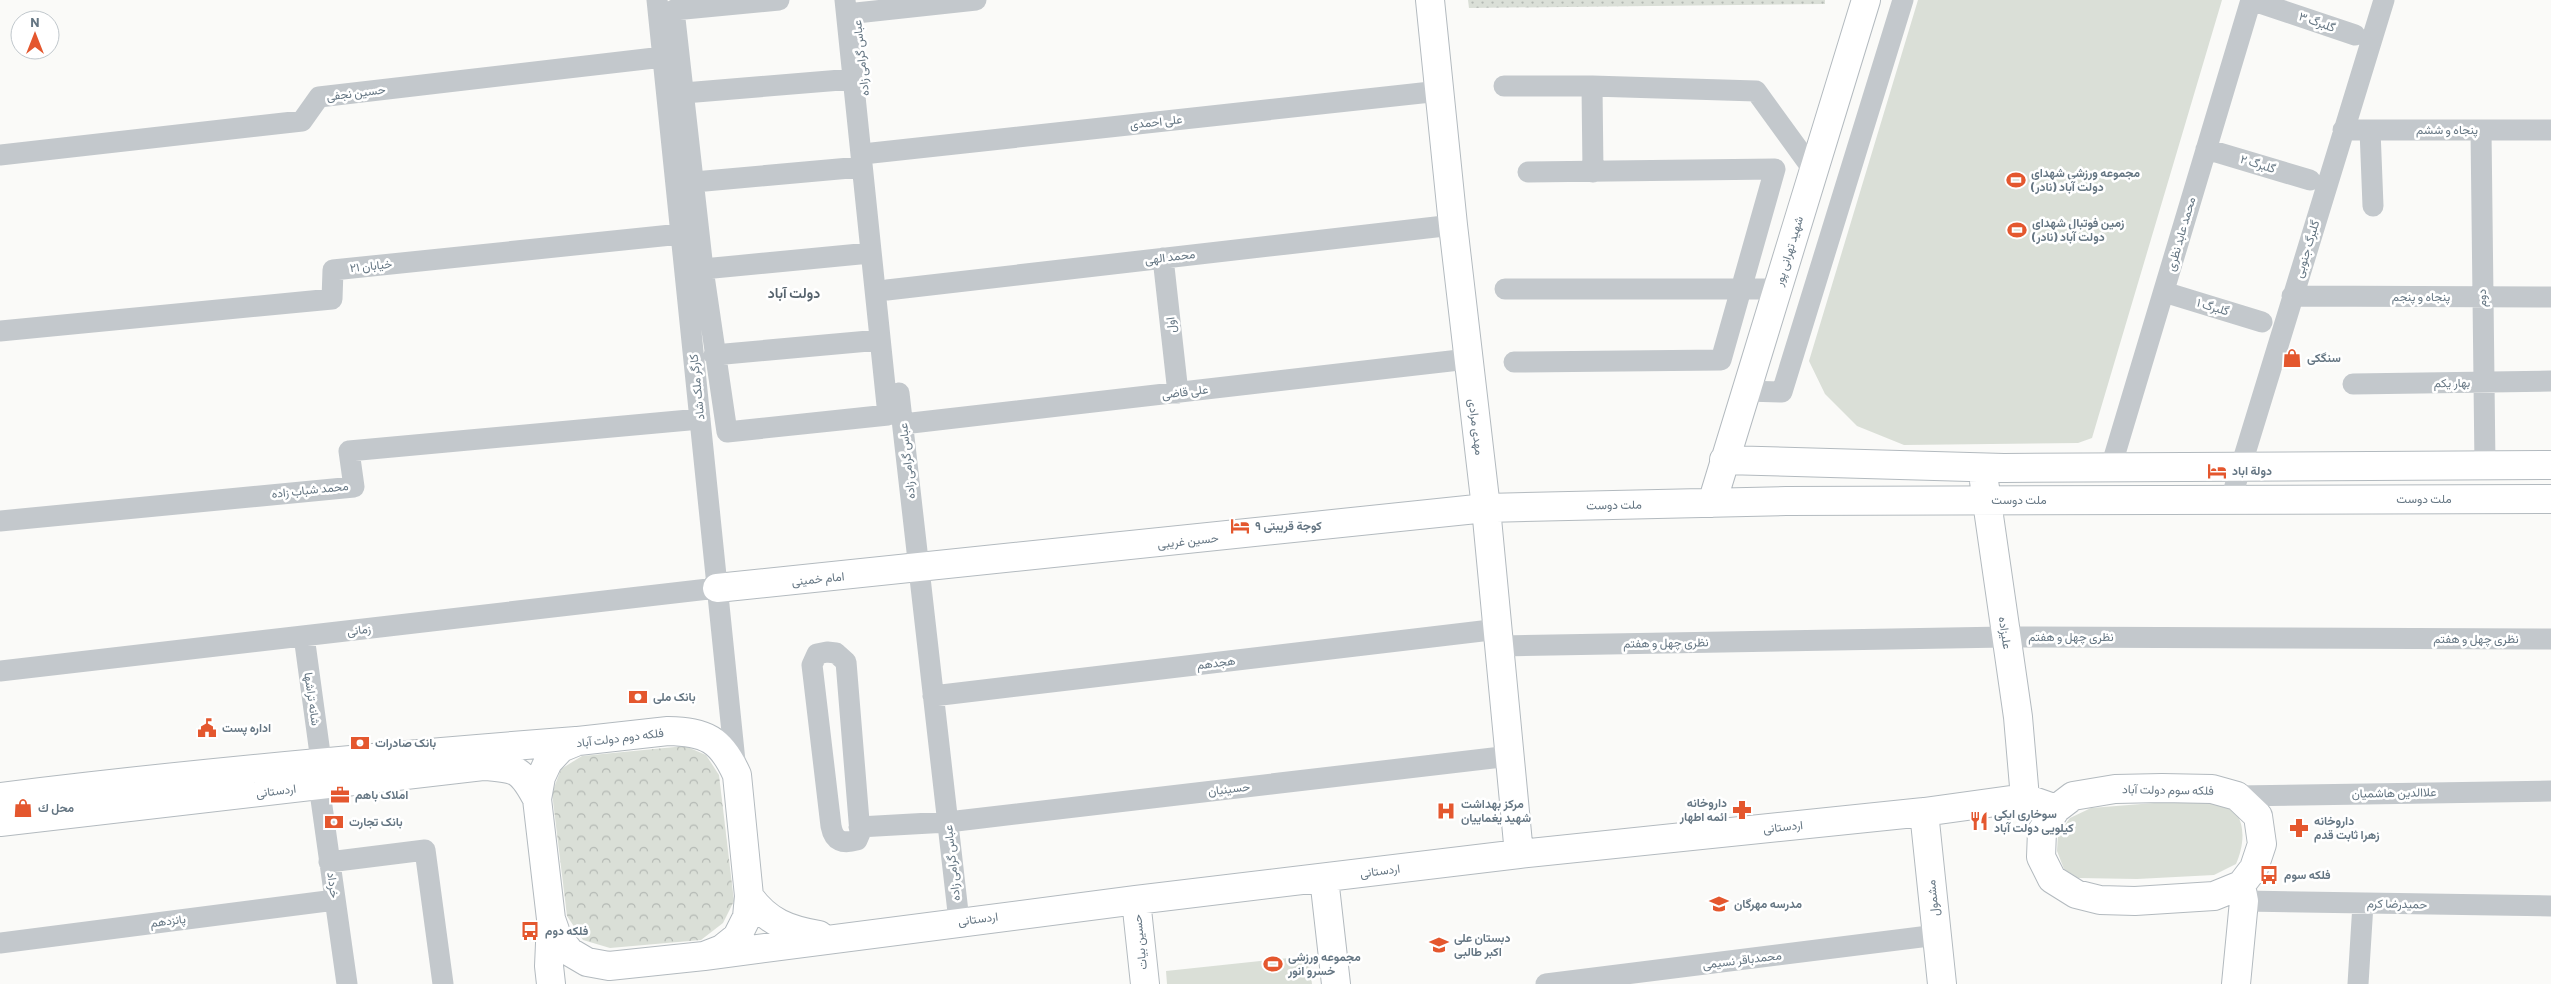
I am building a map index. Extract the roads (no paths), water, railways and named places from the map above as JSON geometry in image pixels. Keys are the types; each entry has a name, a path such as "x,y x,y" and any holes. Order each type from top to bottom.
{"street":[{"name":"کارگر ملک شاد","path":"657,0 688,244 700,419 737,774"},
{"path":"779,0 674,10 694,182 688,244 704,269 714,356 727,432 888,415 870,253 866,160 853,79 852,4 976,0"},
{"name":"مهدی مرادی","path":"1430,0 1453,225 1500,638 1519,854"},
{"name":"شهید تهرانی پور","path":"1712,503 1866,0"},
{"path":"1746,391 1782,392 1903,0"},
{"name":"گلبرگ ۳","path":"2251,0 2355,35"},
{"name":"محمد عابد نظری","path":"2111,467 2251,0"},
{"name":"گلبرگ جنوبی","path":"2231,499 2384,0"},
{"name":"عباس گرامی زاده","path":"852,4 866,160 887,290 959,921"},
{"name":"حسین نجفی","path":"0,155 302,120 320,97 663,57"},
{"path":"684,93 853,79"},
{"path":"1504,86 1592,86 1756,91 1814,171"},
{"path":"1592,86 1593,172"},
{"name":"علی احمدی","path":"694,182 1440,91"},
{"name":"پنجاه و ششم","path":"2344,130 2551,130"},
{"path":"2370,130 2373,206"},
{"name":"دوم","path":"2481,130 2485,466"},
{"name":"گلبرگ ۲","path":"2206,149 2310,180"},
{"path":"1514,362 1721,360 1775,169 1528,172"},
{"name":"محمد الهی","path":"887,290 1453,225"},
{"name":"خیابان ۲۱","path":"0,331 332,299 333,270 688,244"},
{"path":"704,269 870,253"},
{"name":"اول","path":"1163,258 1178,393"},
{"path":"1505,288 1777,289"},
{"name":"گلبرگ ۱","path":"2164,292 2262,322"},
{"name":"پنجاه و پنجم","path":"2292,296 2551,297"},
{"path":"714,356 880,340"},
{"name":"علی قاضی","path":"902,424 1468,359"},
{"name":"بهار یکم","path":"2353,384 2551,381"},
{"name":"محمد شباب زاده","path":"0,521 354,487 349,452 700,419"},
{"path":"1724,460 1983,467 2551,466"},
{"name":"علیزاده","path":"1983,467 2005,637 2018,717 2025,798"},
{"name":"ملت دوست","path":"1486,508 1987,500 2551,500"},
{"name":"حسین غریبی","path":"919,569 1486,508"},
{"name":"امام خمینی","path":"717,588 919,569"},
{"name":"زمانی","path":"0,671 717,588"},
{"name":"شانه تراشها","path":"304,636 320,773"},
{"name":"نظری چهل و هفتم","path":"1500,638 2551,639"},
{"name":"هجدهم","path":"933,696 1500,638"},
{"path":"836,653 846,662 859,827 857,840 847,843 837,840 831,826 812,665 817,654 836,653"},
{"name":"فلکه دوم دولت آباد","path":"668,731 688,732 705,736 720,744 729,756 737,774 749,896 747,917 737,937 722,949 704,956 609,966 587,962 570,952 557,936 551,919 537,800 541,777 548,762 561,748 578,741 668,731"},
{"name":"اردستانی","path":"0,822 501,747 578,741"},
{"name":"حسینیان","path":"859,827 948,822 1510,756"},
{"name":"اردستانی","path":"0,797 123,781 491,767 519,772 537,800"},
{"name":"خرداد","path":"320,773 347,984"},
{"name":"فلکه سوم دولت آباد","path":"2115,789 2212,789 2238,796 2258,816 2262,844 2254,868 2242,893 2184,899 2100,900 2076,894 2052,879 2041,857 2042,831 2056,809 2073,796 2115,789"},
{"name":"علاالدین هاشمیان","path":"2238,796 2551,790"},
{"name":"اردستانی","path":"704,956 959,921 1519,854 1924,812 2025,798 2056,809"},
{"name":"مشمول","path":"1924,812 1942,984"},
{"path":"330,862 425,850 443,984"},
{"path":"1324,878 1336,984"},
{"path":"2236,984 2242,893"},
{"name":"حمیدرضا کرم","path":"2242,893 2363,904 2551,906"},
{"path":"749,896 769,919 783,926 835,938"},
{"name":"پانزدهم","path":"0,943 335,900"},
{"name":"حسین بیات","path":"1136,900 1145,984"},
{"path":"2358,984 2363,904"},
{"path":"551,919 549,966 551,984"},
{"name":"محمدباقر نسیمی","path":"1546,984 1937,935"},
{"path":"558,984 570,965 581,959"}],"place":[{"name":"مجموعه ورزشی شهدای دولت آباد (نادر)","path":"2016,180"},
{"name":"زمین فوتبال شهدای دولت آباد (نادر)","path":"2017,230"},
{"name":"سنگکی","path":"2292,358"},
{"name":"دولة اباد","path":"2217,471"},
{"name":"۹ کوجة قریبتی","path":"1240,526"},
{"name":"بانک ملی","path":"638,697"},
{"name":"اداره پست","path":"207,728"},
{"name":"بانک صادرات","path":"360,743"},
{"name":"املاک باهم","path":"340,795"},
{"name":"محل ك","path":"23,808"},
{"name":"داروخانه ائمه اطهار","path":"1742,810"},
{"name":"مرکز بهداشت شهید یغماییان","path":"1446,811"},
{"name":"سوخاری ایکی کیلویی دولت آباد","path":"1979,821"},
{"name":"بانک تجارت","path":"334,822"},
{"name":"داروخانه زهرا ثابت قدم","path":"2299,828"},
{"name":"فلکه سوم","path":"2269,875"},
{"name":"مدرسه مهرگان","path":"1719,904"},
{"name":"فلکه دوم","path":"530,931"},
{"name":"دبستان علی اکبر طالبی","path":"1439,945"},
{"name":"مجموعه ورزشی خسرو انور","path":"1273,964"}],"district":[{"name":"دولت آباد","path":"794,293"}]}
